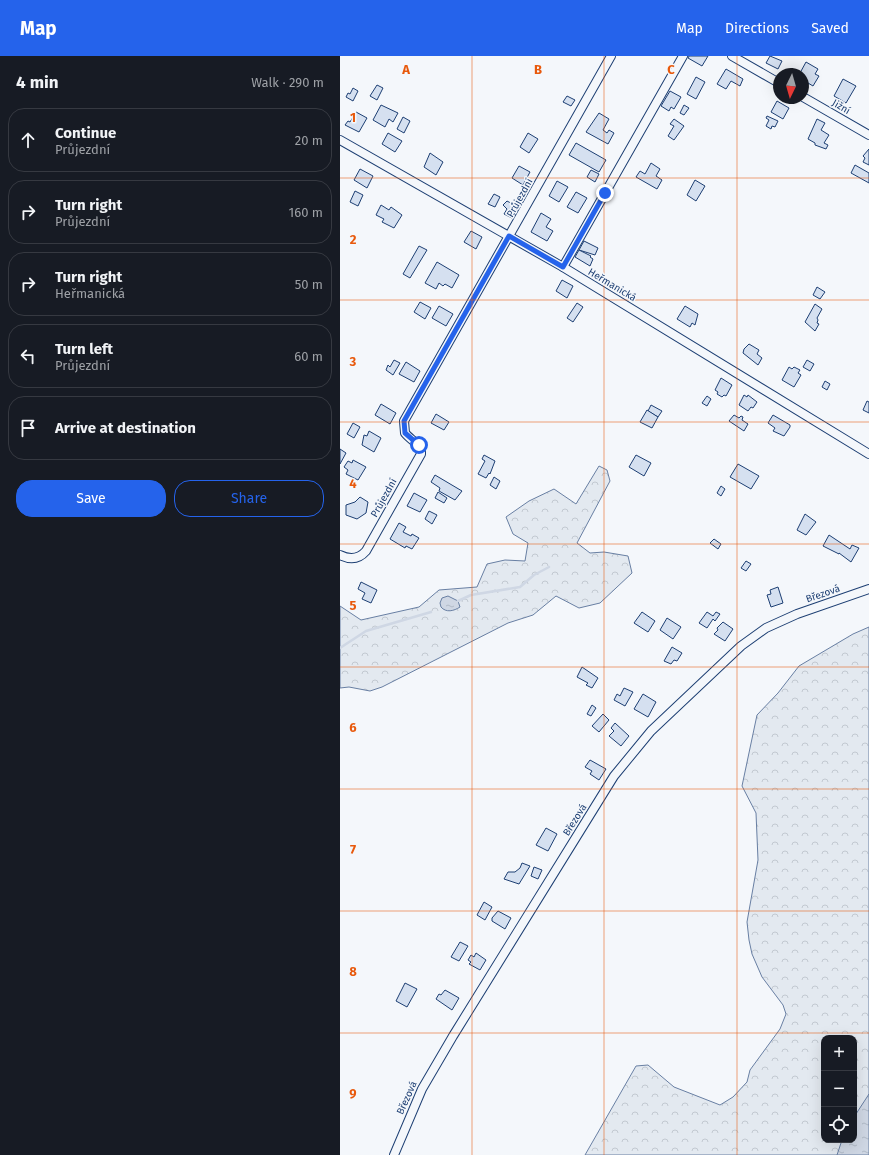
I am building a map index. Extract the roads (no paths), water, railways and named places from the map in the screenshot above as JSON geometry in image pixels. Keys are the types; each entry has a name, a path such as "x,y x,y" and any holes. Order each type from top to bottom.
{"street":[{"name":"Průjezdní","path":"340,555 353,559 362,556 421,454 419,445 405,433 404,421 611,56"},
{"path":"563,267 683,56"},
{"path":"732,56 773,80"},
{"name":"Jižní","path":"809,100 869,135"},
{"name":"Heřmanická","path":"340,140 563,267 869,454"},
{"name":"Březová","path":"394,1155 422,1089 614,776 651,732 741,646 766,628 797,614 869,589"}],"water":[{"path":"448,596 458,601 460,607 450,611 443,609 440,603 442,598"},
{"path":"869,1094 869,1155 837,1155 841,1143 857,1143 857,1112"}],"waterway":[{"path":"458,601 471,595 520,587 534,575 549,567"},
{"path":"340,648 366,631 431,612"}]}
